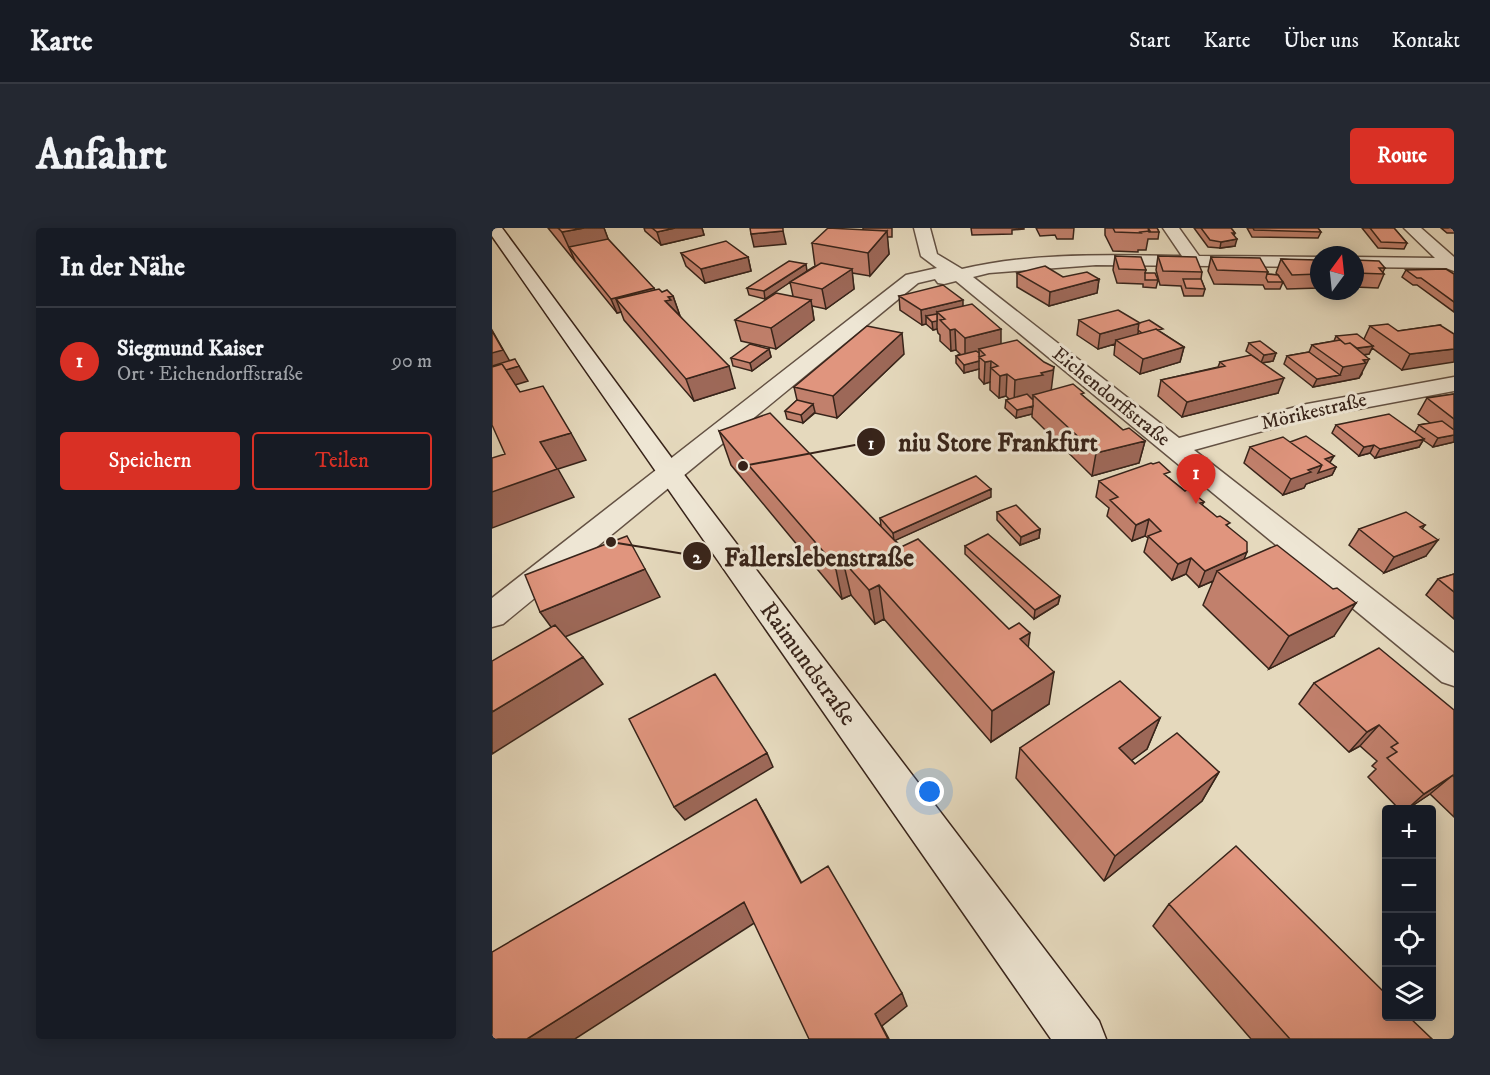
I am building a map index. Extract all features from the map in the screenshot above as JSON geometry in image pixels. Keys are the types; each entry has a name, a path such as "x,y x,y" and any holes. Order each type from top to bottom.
{"street":[{"name":"Raimundstraße","path":"494,228 669,474 1081,1039"},
{"path":"492,615 904,285 928,256 922,228"},
{"path":"1171,228 1193,260"},
{"path":"1412,228 1453,264"},
{"name":"Eichendorffstraße","path":"928,256 960,276 1454,672"},
{"path":"904,285 960,276 989,268 1096,260 1310,262"},
{"path":"1364,262 1453,264"},
{"name":"Mörikestraße","path":"1174,447 1307,411 1454,384"}],"building":[{"path":"558,228 584,228 562,232"},
{"path":"652,228 675,228 657,232"},
{"path":"750,228 783,228 783,231 751,234"},
{"path":"828,228 887,231 868,253 812,243"},
{"path":"1113,228 1148,228 1150,231 1115,232"},
{"path":"1148,228 1157,228 1159,232 1149,232"},
{"path":"1201,228 1231,228 1237,239 1221,242 1210,240"},
{"path":"1253,228 1318,228 1321,232 1254,230"},
{"path":"1370,228 1394,228 1407,243 1381,242"},
{"path":"608,239 654,288 611,299 569,247"},
{"path":"726,241 748,257 701,269 681,253"},
{"path":"1115,256 1141,257 1146,270 1119,269"},
{"path":"1158,256 1196,257 1202,272 1163,271"},
{"path":"1211,257 1260,258 1268,272 1217,270"},
{"path":"1281,259 1310,260 1310,274 1292,275"},
{"path":"1364,260 1379,261 1385,268 1379,268 1384,274 1364,273"},
{"path":"789,261 806,264 764,291 747,288"},
{"path":"821,263 852,269 822,289 790,282"},
{"path":"1045,266 1063,277 1087,272 1099,279 1050,292 1017,273"},
{"path":"1446,269 1454,274 1454,302 1406,270"},
{"path":"1145,273 1155,273 1158,280 1145,280"},
{"path":"1267,274 1278,275 1283,282 1268,282"},
{"path":"1183,279 1201,279 1205,289 1186,288"},
{"path":"943,285 963,300 921,310 899,296"},
{"path":"659,289 662,292 667,290 673,296 668,297 671,300 665,301 729,366 686,379 616,299"},
{"path":"776,293 811,300 771,328 735,320"},
{"path":"972,304 1001,329 965,338 955,329 950,330 940,320 945,319 937,312"},
{"path":"1118,310 1140,323 1100,334 1079,320"},
{"path":"937,314 937,321 932,322 926,316"},
{"path":"1149,320 1163,329 1142,333 1138,330 1139,323"},
{"path":"1388,324 1398,331 1440,325 1454,334 1454,349 1410,354 1370,326"},
{"path":"867,326 902,333 833,396 794,387"},
{"path":"1156,329 1184,347 1143,359 1116,340"},
{"path":"492,331 503,350 492,353"},
{"path":"1357,334 1373,346 1357,348 1350,343 1345,344 1336,336"},
{"path":"1017,340 1044,362 1054,367 1053,370 1041,373 1043,375 1015,380 1007,374 1000,376 991,368 998,366 991,361 985,362 979,357 985,355 979,349"},
{"path":"1340,340 1345,344 1350,343 1369,359 1363,360 1366,363 1343,367 1312,345"},
{"path":"1260,341 1276,353 1264,355 1249,343"},
{"path":"750,344 769,349 750,363 731,358"},
{"path":"976,351 979,353 979,361 964,365 956,356"},
{"path":"1309,352 1340,375 1317,379 1287,356"},
{"path":"1251,355 1284,378 1187,402 1161,380 1225,366 1220,362"},
{"path":"515,359 519,366 506,370 502,364 492,367 492,366"},
{"path":"502,364 520,392 543,386 571,433 540,442 557,469 492,492 492,458 505,454 492,425 492,367"},
{"path":"1073,384 1084,393 1081,394 1123,430 1129,428 1145,441 1096,453 1033,395"},
{"path":"1027,394 1033,400 1033,406 1017,410 1006,400"},
{"path":"1454,394 1454,419 1427,398"},
{"path":"797,400 813,404 801,415 785,411"},
{"path":"770,413 901,547 918,539 1009,629 1019,623 1030,633 1020,639 1054,672 992,711 879,585 869,590 843,561 835,565 719,431"},
{"path":"1389,414 1424,439 1380,449 1374,445 1364,447 1336,425"},
{"path":"1442,421 1454,430 1454,435 1438,438 1419,425"},
{"path":"1306,436 1334,456 1325,459 1336,467 1318,473 1322,465 1290,442"},
{"path":"1283,437 1322,465 1308,470 1311,472 1291,479 1250,447"},
{"path":"1159,462 1170,472 1164,474 1185,491 1188,489 1217,517 1220,516 1230,523 1226,525 1247,542 1247,552 1205,571 1191,558 1178,564 1148,536 1161,531 1149,519 1136,525 1110,500 1118,497 1099,481"},
{"path":"976,476 991,489 893,533 880,518"},
{"path":"1016,505 1040,529 1021,537 997,512"},
{"path":"1406,512 1425,525 1420,527 1438,540 1394,557 1359,529"},
{"path":"988,534 1060,596 1035,610 965,546"},
{"path":"627,536 645,569 540,612 525,575"},
{"path":"1277,545 1333,589 1337,588 1356,603 1289,636 1217,571"},
{"path":"1454,574 1454,592 1438,579"},
{"path":"555,625 583,657 492,712 492,661"},
{"path":"1379,648 1454,710 1454,777 1453,775 1424,794 1387,758 1397,752 1391,747 1398,743 1379,725 1367,732 1314,683"},
{"path":"715,674 767,753 674,807 629,719"},
{"path":"1120,681 1160,718 1119,748 1135,764 1177,733 1219,772 1115,856 1020,748"},
{"path":"756,799 801,883 828,866 902,993 875,1014 888,1039 809,1039 744,902 527,1039 492,1039 492,952"},
{"path":"1236,846 1382,990 1382,1021 1413,1021 1432,1039 1290,1039 1169,904"}],"place":[{"name":"niu Store Frankfurt","path":"743,466"},
{"name":"Siegmund Kaiser","path":"1196,504"},
{"name":"Fallerslebenstraße","path":"611,542"}]}
